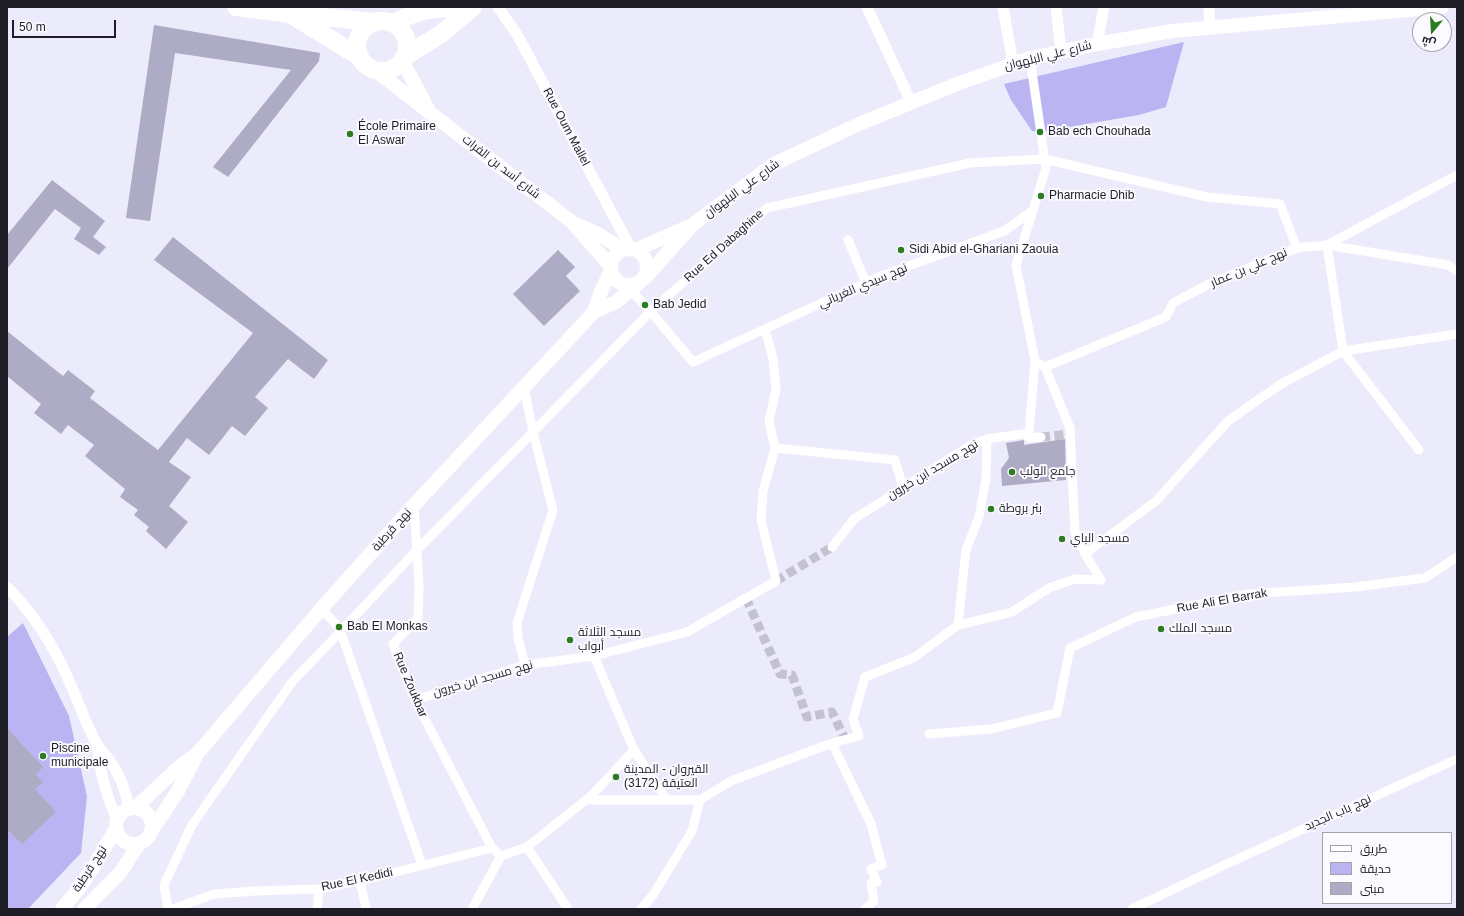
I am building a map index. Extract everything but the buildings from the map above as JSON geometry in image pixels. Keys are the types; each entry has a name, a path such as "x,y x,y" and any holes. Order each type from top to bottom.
{"main road":[{"path":"236,7 384,23 399,28 404,34 407,41 407,49 403,59"},
{"path":"366,62 358,43 359,36 369,25 384,23 427,10 457,7"},
{"path":"291,14 366,62 385,70 392,69 403,59 425,46 473,7 471,7"}],"street":[{"name":"Rue Oum Mallel","path":"498,7 518,36 630,250"},
{"path":"867,7 911,102"},
{"path":"1003,7 1013,64"},
{"path":"1056,7 1061,52"},
{"path":"1096,44 1104,7"},
{"path":"1209,7 1210,27"},
{"name":"شارع علي البلهوان","path":"692,225 774,164 859,124 911,102 1030,58 1096,44 1172,31 1442,7"},
{"path":"1030,58 1046,168 1016,265 1035,361 1028,433 1029,438 1041,437"},
{"path":"403,59 430,113"},
{"name":"شارع أسد بن الفرات","path":"366,62 572,222"},
{"name":"Rue Ed Dabaghine","path":"168,909 164,885 192,825 292,682 416,550 651,311 767,208 970,163 1044,159 1207,197 1280,204 1297,248"},
{"name":"نهج علي بن عمار","path":"1044,368 1166,317 1173,303 1210,284 1297,248 1327,245 1457,175"},
{"name":"نهج سيدي الغرياني","path":"651,311 693,362 866,282 1004,231 1032,211"},
{"path":"572,222 630,250 641,253 648,265 647,272 638,284 625,286 618,282 613,277 611,268 572,222"},
{"path":"594,312 613,259 617,253 630,250 692,225"},
{"path":"594,312 616,302 638,284 692,225"},
{"path":"848,240 866,282"},
{"path":"1419,450 1343,351 1327,245 1448,265 1457,271"},
{"path":"638,284 651,311"},
{"name":"نهج قرطبة","path":"132,808 173,772 197,754 321,609 414,505 594,312"},
{"path":"765,329 773,358 776,389 769,421 775,448 895,460 903,488"},
{"path":"1085,554 1156,501 1228,421 1281,384 1343,351 1457,334"},
{"path":"586,800 700,800 731,781 832,743 860,736 854,719 865,677 915,657 958,625 1012,612 1048,588 1075,579 1101,580 1085,554 1075,532 1070,428 1044,368 1035,361"},
{"path":"524,387 533,432 553,510 517,623 518,638 525,665"},
{"name":"نهج مسجد ابن خيرون","path":"832,547 854,519 971,445 987,438 1028,433"},
{"path":"958,625 966,550 979,517 986,479 987,438"},
{"name":"نهج مسجد ابن خيرون","path":"415,700 525,665 594,656 687,632 776,581 761,520 763,491 775,448"},
{"name":"Rue Zoukbar","path":"414,505 419,584 418,618 393,644 415,700 492,848 501,856"},
{"name":"Rue Ali El Barrak","path":"929,734 991,729 1057,713 1070,648 1136,618 1249,594 1356,587 1425,578 1457,557"},
{"path":"7,587 32,616 56,653 97,745 121,778 132,808"},
{"path":"321,609 339,627 422,865"},
{"path":"594,656 634,750 667,800"},
{"path":"832,743 871,824 882,865 871,869 877,882 871,883 874,901 865,909"},
{"path":"97,745 106,794 118,835 122,840 133,844 140,844 145,841 152,830 152,824 146,813 141,809 132,808 124,811 116,824"},
{"path":"472,909 501,856 527,847 586,800 634,750"},
{"name":"نهج قرطبة","path":"152,830 178,791 197,754"},
{"name":"نهج باب الجديد","path":"1132,909 1220,867 1457,759"},
{"path":"641,909 652,895 692,831 700,800"},
{"name":"نهج قرطبة","path":"62,909 77,891 96,863 116,824"},
{"name":"نهج قرطبة","path":"84,909 120,873 140,844"},
{"path":"527,847 568,909"},
{"name":"Rue El Kedidi","path":"173,909 214,894 255,890 319,890 492,848"},
{"path":"360,881 366,909"},
{"path":"317,909 319,890"}],"green space":[{"path":"1184,42 1166,107 1139,115 1040,132 1032,131 1011,100 1004,84"},
{"name":"Piscine municipale","path":"23,623 69,716 87,796 81,853 28,909 7,909 7,637"}],"tunnel":[{"path":"1041,437 1071,434"},
{"path":"776,581 832,547"},
{"path":"746,598 780,674 792,675 807,717 832,712 845,739"}],"place":[{"name":"Bab ech Chouhada","path":"1040,132"},
{"name":"École Primaire El Aswar","path":"350,134"},
{"name":"Pharmacie Dhib","path":"1041,196"},
{"name":"Sidi Abid el-Ghariani Zaouia","path":"901,250"},
{"name":"Bab Jedid","path":"645,305"},
{"name":"جامع الولب","path":"1012,472"},
{"name":"بئر بروطة","path":"991,509"},
{"name":"مسجد الباي","path":"1062,539"},
{"name":"Bab El Monkas","path":"339,627"},
{"name":"مسجد الملك","path":"1161,629"},
{"name":"مسجد الثلاثة أبواب","path":"570,640"},
{"name":"Piscine municipale","path":"43,756"},
{"name":"القيروان - المدينة العتيقة (3172)","path":"616,777"}]}
